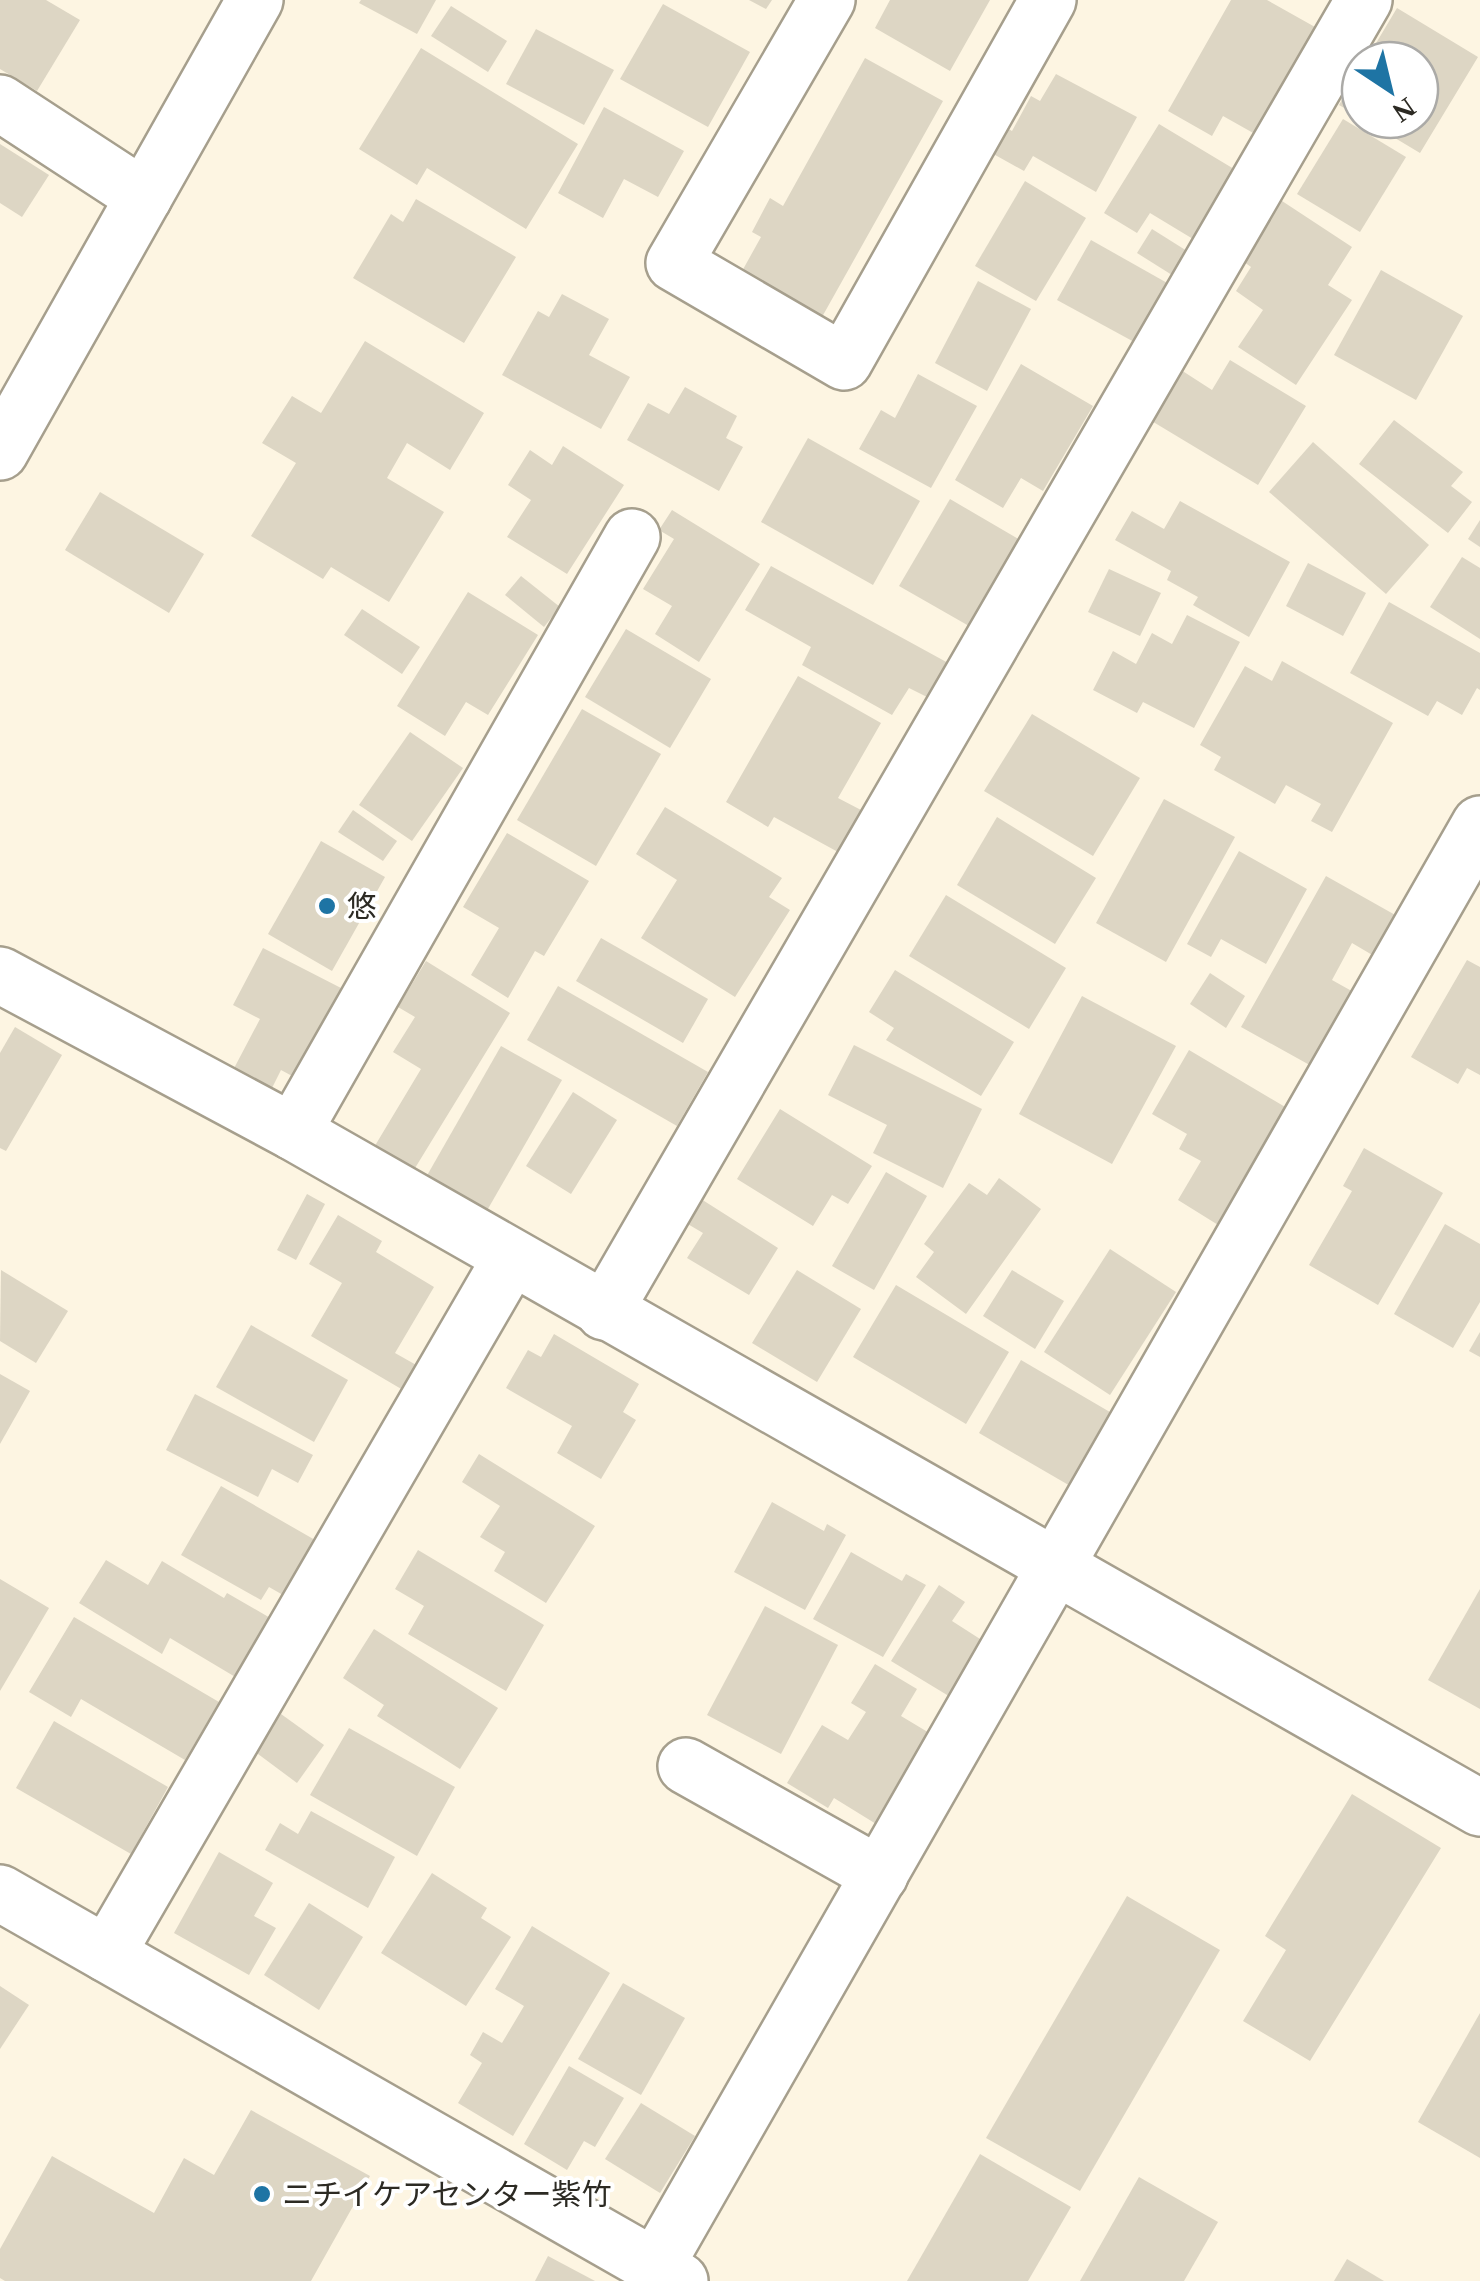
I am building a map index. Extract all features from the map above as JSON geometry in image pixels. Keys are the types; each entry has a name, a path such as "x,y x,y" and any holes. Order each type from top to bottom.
{"street":[{"path":"0,452 255,0"},
{"path":"827,0 674,264 844,362 1048,0"},
{"path":"604,1312 1364,0"},
{"path":"0,104 144,196"},
{"path":"293,1132 632,537"},
{"path":"0,1894 668,2274 880,1875 1480,824"},
{"path":"0,975 293,1132 1480,1808"},
{"path":"107,1954 512,1258"},
{"path":"686,1766 880,1875"}],"building":[{"path":"0,0 46,0 80,20 37,91 0,69"},
{"path":"436,0 417,34 359,3"},
{"path":"749,0 772,0 766,9"},
{"path":"890,0 990,0 950,71 875,28"},
{"path":"1231,0 1267,0 1315,27 1255,134 1223,116 1212,136 1168,111"},
{"path":"663,4 750,52 708,127 620,79"},
{"path":"451,6 507,41 488,72 431,36"},
{"path":"1397,8 1478,57 1440,120 1440,40 1378,40"},
{"path":"536,29 614,70 584,125 506,84"},
{"path":"421,48 578,144 526,229 427,168 417,185 359,149"},
{"path":"865,58 943,101 822,317 741,273 761,237 752,232 770,198 783,206"},
{"path":"1056,74 1137,117 1096,192 1033,156 1024,171 988,151 1002,125 1012,131 1031,96 1040,101"},
{"path":"604,107 684,151 658,197 624,179 603,218 558,193"},
{"path":"1159,124 1234,169 1193,239 1150,213 1137,233 1104,213"},
{"path":"1340,124 1340,140 1378,140 1406,157 1360,232 1297,194"},
{"path":"1398,140 1428,140 1420,153"},
{"path":"0,144 49,175 22,217 0,203"},
{"path":"1025,181 1086,218 1036,301 975,266"},
{"path":"416,199 516,257 464,343 353,278 391,214 403,222"},
{"path":"1279,199 1352,247 1328,285 1352,300 1296,385 1238,347 1263,310 1236,291 1251,267 1240,259"},
{"path":"1152,229 1187,251 1172,275 1137,253"},
{"path":"1091,240 1169,284 1136,343 1057,300"},
{"path":"1381,270 1463,316 1416,400 1334,355"},
{"path":"978,281 1031,309 987,391 935,363"},
{"path":"562,294 609,319 589,355 630,377 601,429 502,375 538,311 549,317"},
{"path":"365,341 484,413 450,470 407,443 387,478 444,512 389,602 331,567 323,579 251,536 296,463 262,443 292,396 321,413"},
{"path":"1230,360 1306,406 1258,485 1150,420 1181,370 1212,390"},
{"path":"1021,364 1093,406 1043,491 1021,478 1003,508 955,480"},
{"path":"918,374 977,406 931,488 859,449 881,410 895,418"},
{"path":"685,387 737,416 726,438 743,447 719,491 627,440 648,403 669,414"},
{"path":"1394,420 1463,472 1451,486 1472,502 1448,533 1359,464"},
{"path":"808,438 920,501 873,585 761,522"},
{"path":"1313,442 1429,545 1386,594 1269,492"},
{"path":"563,446 624,485 567,574 507,537 531,500 508,485 530,450 552,465"},
{"path":"100,492 204,554 169,613 65,550"},
{"path":"950,499 1020,540 969,626 899,586"},
{"path":"1180,501 1290,562 1249,637 1193,605 1198,597 1167,580 1171,571 1115,540 1132,511 1164,529"},
{"path":"672,510 760,564 699,662 655,634 672,606 643,589 674,539 659,530"},
{"path":"1480,520 1480,547 1468,539"},
{"path":"1462,557 1480,568 1480,639 1430,607"},
{"path":"1308,563 1366,593 1343,636 1286,606"},
{"path":"771,566 950,664 931,699 909,688 892,715 802,665 811,647 745,610"},
{"path":"1109,569 1161,593 1140,636 1088,612"},
{"path":"521,576 560,607 544,627 505,595"},
{"path":"468,592 538,635 488,715 466,702 445,736 397,706"},
{"path":"1389,602 1480,653 1480,690 1477,688 1462,715 1437,701 1428,716 1350,673"},
{"path":"362,609 420,647 402,674 344,635"},
{"path":"1187,615 1240,642 1194,728 1143,702 1137,713 1093,690 1113,651 1136,664 1152,633 1172,644"},
{"path":"626,629 711,679 670,748 585,697"},
{"path":"1282,661 1393,723 1332,832 1311,821 1321,804 1286,785 1275,804 1214,770 1221,757 1200,745 1245,666 1272,681"},
{"path":"798,676 881,723 838,798 861,810 838,852 774,817 768,827 726,802"},
{"path":"582,709 661,754 596,866 517,820"},
{"path":"1032,714 1140,778 1093,856 984,791"},
{"path":"410,732 463,768 412,841 359,805"},
{"path":"1164,799 1235,837 1166,962 1096,923"},
{"path":"665,807 782,878 769,897 790,910 735,997 641,938 677,880 636,854"},
{"path":"353,810 397,841 383,861 338,832"},
{"path":"997,817 1096,878 1055,944 957,885"},
{"path":"507,833 589,881 544,956 535,951 508,998 471,975 499,928 463,907"},
{"name":"悠","path":"321,841 385,877 332,971 268,934"},
{"path":"1239,851 1307,889 1266,964 1221,939 1211,957 1187,944"},
{"path":"1326,876 1397,916 1374,956 1352,943 1332,980 1357,994 1315,1068 1241,1027"},
{"path":"946,895 1066,968 1029,1029 909,956"},
{"path":"601,938 708,999 683,1043 576,981"},
{"path":"263,948 341,988 294,1077 281,1070 269,1094 231,1074 260,1019 233,1005"},
{"path":"1467,960 1480,967 1480,1075 1467,1068 1458,1084 1411,1057"},
{"path":"426,961 510,1013 412,1173 373,1149 421,1069 393,1052 415,1017 398,1007"},
{"path":"895,970 1014,1042 981,1096 886,1040 894,1028 869,1012"},
{"path":"1210,973 1245,996 1226,1028 1190,1004"},
{"path":"558,986 708,1072 677,1126 527,1040"},
{"path":"1082,996 1176,1046 1112,1164 1019,1114"},
{"path":"15,1027 62,1055 6,1151 0,1148 0,1053"},
{"path":"854,1045 982,1109 943,1188 873,1153 887,1125 828,1095"},
{"path":"501,1046 562,1080 485,1214 425,1179"},
{"path":"1189,1050 1292,1111 1223,1228 1178,1200 1201,1161 1179,1149 1187,1134 1152,1114"},
{"path":"573,1092 617,1120 571,1194 526,1166"},
{"path":"780,1109 872,1166 848,1204 832,1195 813,1226 737,1179"},
{"path":"1364,1148 1443,1193 1378,1305 1309,1265 1352,1191 1343,1186"},
{"path":"886,1172 927,1196 874,1290 832,1266"},
{"path":"999,1178 1041,1209 966,1314 916,1277 934,1252 924,1244 969,1183 987,1195"},
{"path":"307,1194 325,1204 296,1260 277,1250"},
{"path":"701,1199 778,1248 749,1295 687,1258 703,1233 686,1223"},
{"path":"338,1215 382,1241 376,1252 434,1287 395,1353 418,1366 403,1390 311,1336 342,1283 309,1264"},
{"path":"1445,1224 1480,1244 1480,1302 1453,1348 1394,1314"},
{"path":"1110,1249 1176,1292 1110,1395 1044,1352"},
{"path":"1,1270 68,1311 36,1363 0,1341"},
{"path":"797,1270 861,1309 817,1382 752,1343"},
{"path":"1012,1270 1064,1301 1035,1349 983,1316"},
{"path":"896,1285 1009,1352 966,1424 853,1357"},
{"path":"251,1325 348,1380 314,1442 216,1387"},
{"path":"1480,1332 1480,1357 1469,1351"},
{"path":"554,1334 639,1384 623,1412 636,1420 601,1479 557,1453 572,1426 506,1388 528,1350 541,1357"},
{"path":"1021,1360 1115,1415 1072,1487 979,1433"},
{"path":"0,1374 30,1391 0,1444"},
{"path":"195,1394 313,1455 298,1483 272,1469 258,1497 166,1450"},
{"path":"479,1454 595,1526 546,1603 494,1571 505,1552 480,1537 500,1506 462,1482"},
{"path":"221,1486 322,1544 290,1599 269,1587 261,1600 181,1555"},
{"path":"772,1502 824,1531 827,1524 846,1535 805,1610 734,1572"},
{"path":"418,1550 544,1625 506,1691 408,1634 424,1606 395,1589"},
{"path":"851,1552 902,1581 906,1574 926,1585 883,1657 813,1619"},
{"path":"106,1560 148,1585 162,1561 224,1598 227,1593 272,1619 237,1678 170,1638 162,1654 79,1603"},
{"path":"0,1579 49,1608 0,1691"},
{"path":"939,1585 965,1602 952,1621 991,1646 957,1701 891,1661"},
{"path":"1480,1589 1480,1709 1428,1680"},
{"path":"765,1606 838,1645 781,1754 707,1715"},
{"path":"74,1617 219,1702 185,1760 81,1699 71,1717 29,1692"},
{"path":"374,1629 498,1708 460,1769 377,1716 384,1705 343,1678"},
{"path":"875,1664 917,1689 901,1716 936,1737 881,1827 834,1798 828,1808 787,1783 822,1725 848,1740 866,1712 851,1703"},
{"path":"281,1714 324,1745 297,1783 254,1751"},
{"path":"54,1721 168,1787 131,1854 16,1788"},
{"path":"349,1728 455,1787 417,1856 310,1795"},
{"path":"1352,1794 1441,1848 1310,2061 1243,2021 1286,1950 1265,1936"},
{"path":"311,1811 395,1857 368,1908 265,1850 280,1823 298,1834"},
{"path":"219,1852 273,1883 254,1916 276,1928 249,1975 174,1933"},
{"path":"432,1873 487,1908 481,1918 511,1937 466,2006 381,1953"},
{"path":"1127,1896 1220,1950 1080,2191 986,2138"},
{"path":"309,1903 363,1937 319,2010 264,1975"},
{"path":"532,1926 610,1973 513,2136 458,2103 482,2063 470,2055 483,2032 502,2043 524,2006 495,1989"},
{"path":"623,1983 685,2018 641,2095 578,2059"},
{"path":"0,1986 29,2005 0,2049"},
{"path":"1480,2013 1480,2158 1418,2122"},
{"path":"569,2066 624,2098 595,2147 584,2141 567,2170 524,2144"},
{"path":"641,2103 695,2136 660,2193 605,2159"},
{"name":"ニチイケアセンター紫竹","path":"251,2110 370,2176 311,2281 0,2278 0,2249 52,2156 154,2213 184,2158 214,2175"},
{"path":"980,2154 1071,2207 1028,2281 907,2281"},
{"path":"1139,2177 1218,2222 1184,2281 1080,2281"},
{"path":"548,2256 595,2281 535,2281"},
{"path":"1347,2259 1384,2281 1334,2281"}],"place":[{"name":"悠","path":"327,906"},
{"name":"ニチイケアセンター紫竹","path":"262,2194"}]}
